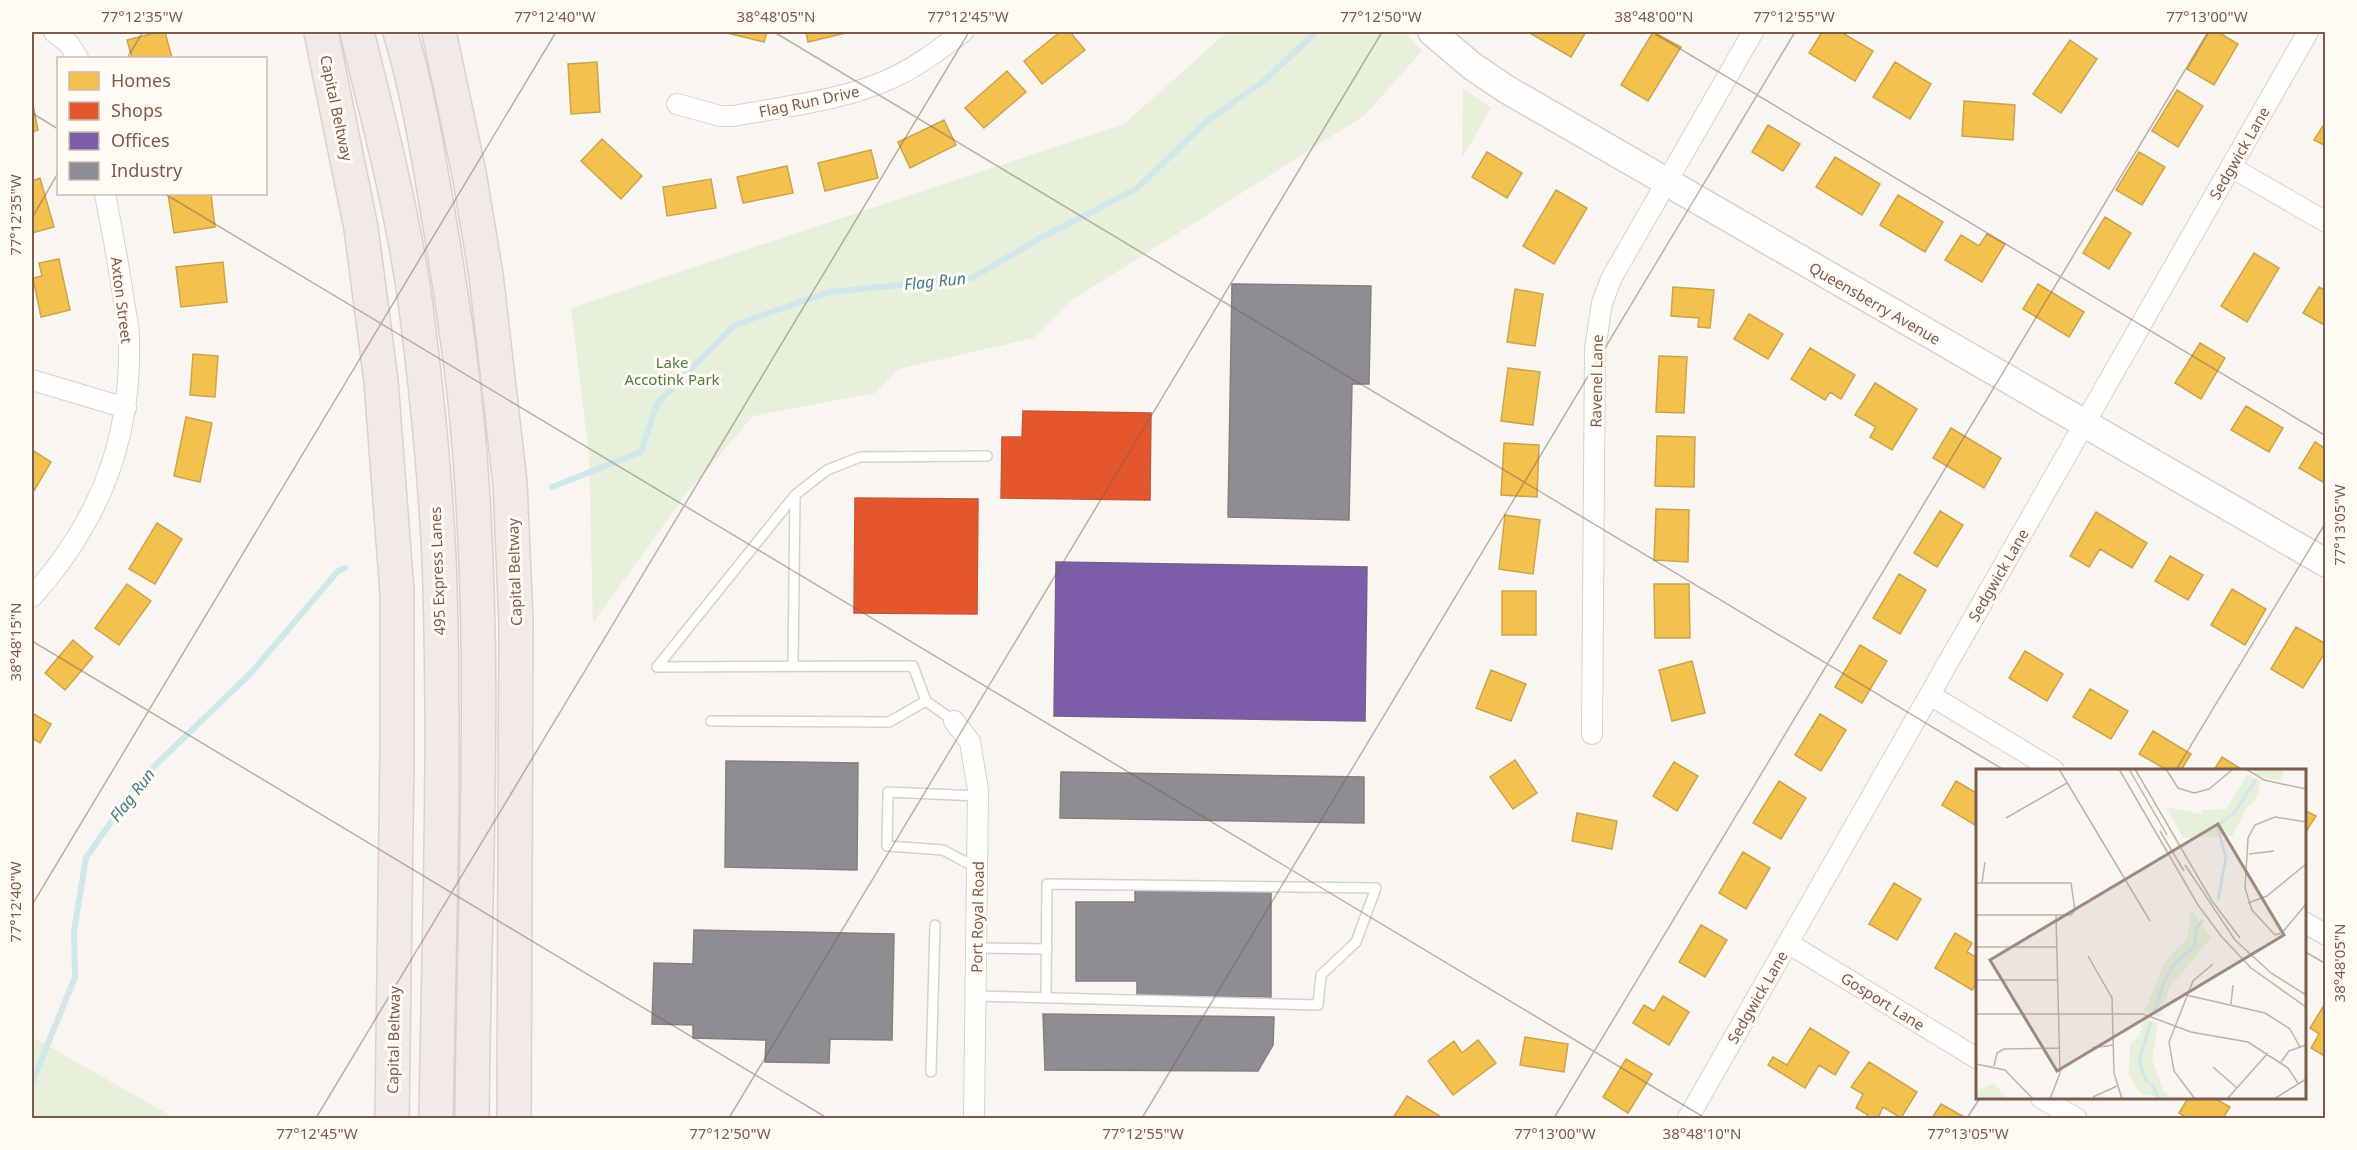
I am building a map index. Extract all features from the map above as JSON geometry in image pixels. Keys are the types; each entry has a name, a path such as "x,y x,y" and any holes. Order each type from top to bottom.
{"highway":[{"name":"Capital Beltway","path":"321,32 344,138 362,240 381,381 396,580 397,755 392,1119"},
{"name":"495 Express Lanes","path":"357,32 395,184 415,299 439,556 436,1119"},
{"path":"400,32 429,159 448,274 468,432 476,589 478,793 472,1119"},
{"name":"Capital Beltway","path":"439,32 469,173 486,275 510,483 516,621 514,1119"}],"street":[{"path":"54,32 69,44 77,57"},
{"name":"Flag Run Drive","path":"677,104 720,116 734,116 843,96 868,88 908,70 963,32"},
{"name":"Queensberry Avenue","path":"1432,32 1472,66 1506,89 2325,563"},
{"name":"Ravenel Lane","path":"1592,734 1597,328 1602,303 1612,277 1754,32"},
{"name":"Sedgwick Lane","path":"1688,1119 2308,32"},
{"path":"2231,167 2325,222"},
{"name":"Axton Street","path":"32,597 81,534 99,500 116,455 126,408 129,337 105,195"},
{"path":"32,380 126,408"},
{"path":"1930,695 2051,769"},
{"name":"Port Royal Road","path":"954,721 970,742 978,796 974,1119"},
{"path":"2306,923 2325,935"},
{"name":"Gosport Lane","path":"1788,943 1976,1058"},
{"path":"2043,1099 2076,1119"}],"lane":[{"path":"954,721 926,701 913,666 657,667 795,495 827,470 860,457 987,456"},
{"path":"793,666 795,495"},
{"path":"711,721 889,722 926,701"},
{"path":"977,868 943,850 887,846 888,792 978,796"},
{"path":"976,996 1046,998 1318,1005 1321,975 1356,942 1376,888 1047,884 1046,998"},
{"path":"931,1072 935,925"},
{"path":"976,948 1047,949"}],"green space":[{"name":"Lake Accotink Park","path":"1227,32 1405,32 1422,51 1365,115 1069,302 1033,338 899,369 875,393 753,416 687,493 593,623 589,456 571,308 1124,124"},
{"path":"1463,88 1491,108 1462,158"},
{"path":"32,1037 175,1118 32,1118"}],"building: Homes":[{"path":"165,32 172,57 132,57 127,40"},
{"path":"723,32 767,32 764,42"},
{"path":"806,32 850,32 808,42"},
{"path":"1060,32 1070,32 1085,50 1042,84 1024,61"},
{"path":"1528,32 1586,32 1571,57"},
{"path":"1653,32 1681,47 1648,101 1621,85"},
{"path":"1822,32 1841,32 1873,51 1855,81 1809,53"},
{"path":"2209,32 2218,32 2238,44 2214,85 2187,69"},
{"path":"2070,40 2097,59 2061,113 2033,94"},
{"path":"597,62 600,112 571,114 568,64"},
{"path":"1895,62 1931,84 1910,119 1873,97"},
{"path":"1007,71 1026,92 984,128 965,108"},
{"path":"2177,90 2203,106 2178,147 2152,131"},
{"path":"32,100 38,130 32,132"},
{"path":"1964,101 2015,105 2013,140 1962,136"},
{"path":"944,120 956,145 910,168 898,142"},
{"path":"2326,121 2326,146 2314,140"},
{"path":"1768,125 1800,144 1783,171 1752,152"},
{"path":"602,139 642,176 621,199 581,161"},
{"path":"871,150 878,178 825,191 818,163"},
{"path":"1487,152 1522,173 1507,198 1472,177"},
{"path":"2139,152 2165,167 2142,205 2116,190"},
{"path":"1835,157 1880,184 1862,215 1816,187"},
{"path":"787,166 793,193 743,203 737,177"},
{"path":"40,178 54,227 32,233 32,181"},
{"path":"711,179 716,208 667,216 663,187"},
{"path":"1556,190 1587,208 1554,264 1523,246"},
{"path":"168,195 211,195 215,227 174,233"},
{"path":"1898,195 1943,222 1925,252 1880,225"},
{"path":"2105,217 2131,233 2109,269 2083,253"},
{"path":"1987,234 2005,244 1982,282 1945,260 1961,235 1979,246"},
{"path":"2254,253 2279,268 2247,322 2221,306"},
{"path":"59,259 70,310 41,317 33,278 42,276 39,263"},
{"path":"223,262 227,302 181,307 176,267"},
{"path":"2038,284 2084,312 2069,337 2023,309"},
{"path":"1673,287 1714,290 1710,328 1698,327 1699,318 1671,316"},
{"path":"2319,287 2326,291 2326,326 2303,313"},
{"path":"1515,289 1543,294 1535,346 1507,342"},
{"path":"1749,314 1783,334 1768,359 1734,339"},
{"path":"2200,343 2225,358 2201,399 2175,383"},
{"path":"1810,348 1855,375 1841,399 1830,392 1825,400 1791,379"},
{"path":"193,354 218,356 215,397 190,395"},
{"path":"1659,356 1687,357 1684,413 1656,412"},
{"path":"1508,368 1540,372 1533,425 1501,421"},
{"path":"1875,383 1917,409 1892,450 1870,437 1876,427 1855,415"},
{"path":"2246,406 2283,428 2269,452 2231,430"},
{"path":"186,417 212,423 200,482 174,476"},
{"path":"1951,428 2001,458 1984,488 1933,458"},
{"path":"1657,436 1695,437 1694,487 1655,486"},
{"path":"2315,442 2326,449 2326,484 2299,468"},
{"path":"1504,443 1539,445 1537,497 1501,495"},
{"path":"32,450 51,462 32,494"},
{"path":"1656,509 1689,510 1688,562 1654,560"},
{"path":"1940,511 1963,525 1937,567 1914,553"},
{"path":"2096,512 2147,543 2132,568 2100,549 2089,567 2070,556"},
{"path":"1505,515 1540,520 1533,574 1499,569"},
{"path":"157,523 182,539 155,584 129,569"},
{"path":"2170,556 2203,575 2188,600 2155,581"},
{"path":"1899,574 1926,590 1900,634 1873,618"},
{"path":"127,584 151,601 119,645 95,628"},
{"path":"1654,584 1689,584 1690,638 1655,638"},
{"path":"2232,589 2266,609 2245,645 2211,625"},
{"path":"1502,591 1536,591 1536,635 1502,635"},
{"path":"2296,627 2326,644 2326,651 2303,688 2271,669"},
{"path":"73,640 93,657 65,690 45,673"},
{"path":"1860,645 1887,661 1862,703 1835,687"},
{"path":"2025,651 2063,674 2047,701 2009,678"},
{"path":"1692,661 1705,713 1672,721 1659,670"},
{"path":"1491,670 1526,684 1511,721 1476,708"},
{"path":"2090,689 2128,711 2111,739 2073,717"},
{"path":"32,713 51,724 40,743 32,738"},
{"path":"1820,714 1846,730 1821,771 1795,755"},
{"path":"2153,731 2191,754 2182,769 2165,769 2139,754"},
{"path":"2222,757 2241,769 2215,769"},
{"path":"1515,760 1537,793 1513,809 1490,777"},
{"path":"1674,762 1698,776 1677,811 1653,796"},
{"path":"1779,781 1806,798 1781,839 1753,823"},
{"path":"1956,781 1976,793 1976,826 1942,805"},
{"path":"2306,811 2316,816 2306,832"},
{"path":"1577,813 1617,821 1612,849 1572,841"},
{"path":"1743,852 1770,868 1746,909 1719,893"},
{"path":"1894,883 1921,899 1897,940 1869,924"},
{"path":"1701,925 1727,940 1705,977 1679,962"},
{"path":"1955,933 1972,943 1967,952 1976,957 1976,984 1972,990 1935,968"},
{"path":"1663,996 1689,1012 1669,1045 1633,1023 1644,1005 1654,1011"},
{"path":"2326,1002 2326,1057 2311,1048 2319,1034 2310,1028"},
{"path":"1810,1028 1849,1052 1835,1075 1819,1065 1805,1088 1768,1065 1773,1057 1787,1065"},
{"path":"1525,1037 1568,1044 1564,1072 1520,1065"},
{"path":"1478,1040 1496,1063 1453,1095 1428,1061 1454,1041 1462,1053"},
{"path":"1626,1059 1652,1074 1628,1113 1603,1097"},
{"path":"1869,1062 1917,1092 1901,1118 1883,1107 1878,1118 1865,1118 1868,1115 1856,1108 1863,1094 1851,1087"},
{"path":"1407,1096 1441,1117 1393,1118"},
{"path":"2187,1099 2216,1099 2230,1107 2223,1118 2187,1118 2179,1113"},
{"path":"1941,1104 1966,1118 1932,1118"}],"building: Shops":[{"path":"1023,411 1151,413 1150,500 1001,498 1002,437 1022,437"},
{"path":"855,498 978,499 977,614 854,613"}],"building: Offices":[{"path":"1056,562 1367,567 1365,721 1054,716"}],"building: Industry":[{"path":"1232,284 1371,286 1369,384 1352,384 1349,520 1228,517"},
{"path":"726,761 858,763 857,870 725,867"},
{"path":"1061,772 1364,777 1364,823 1060,818"},
{"path":"1135,890 1271,890 1271,997 1137,996 1137,981 1076,981 1076,902 1135,902"},
{"path":"694,930 894,934 892,1040 830,1039 829,1063 765,1062 766,1040 693,1038 693,1025 652,1024 654,963 693,964"},
{"path":"1043,1014 1274,1017 1273,1045 1258,1071 1045,1070"}],"waterway":[{"name":"Flag Run","path":"552,487 641,452 657,404 734,325 830,292 972,278 1037,240 1136,189 1207,121 1265,80 1316,32"},
{"name":"Flag Run","path":"32,1083 75,977 74,931 86,858 140,780 251,673 338,571 345,568"}]}
